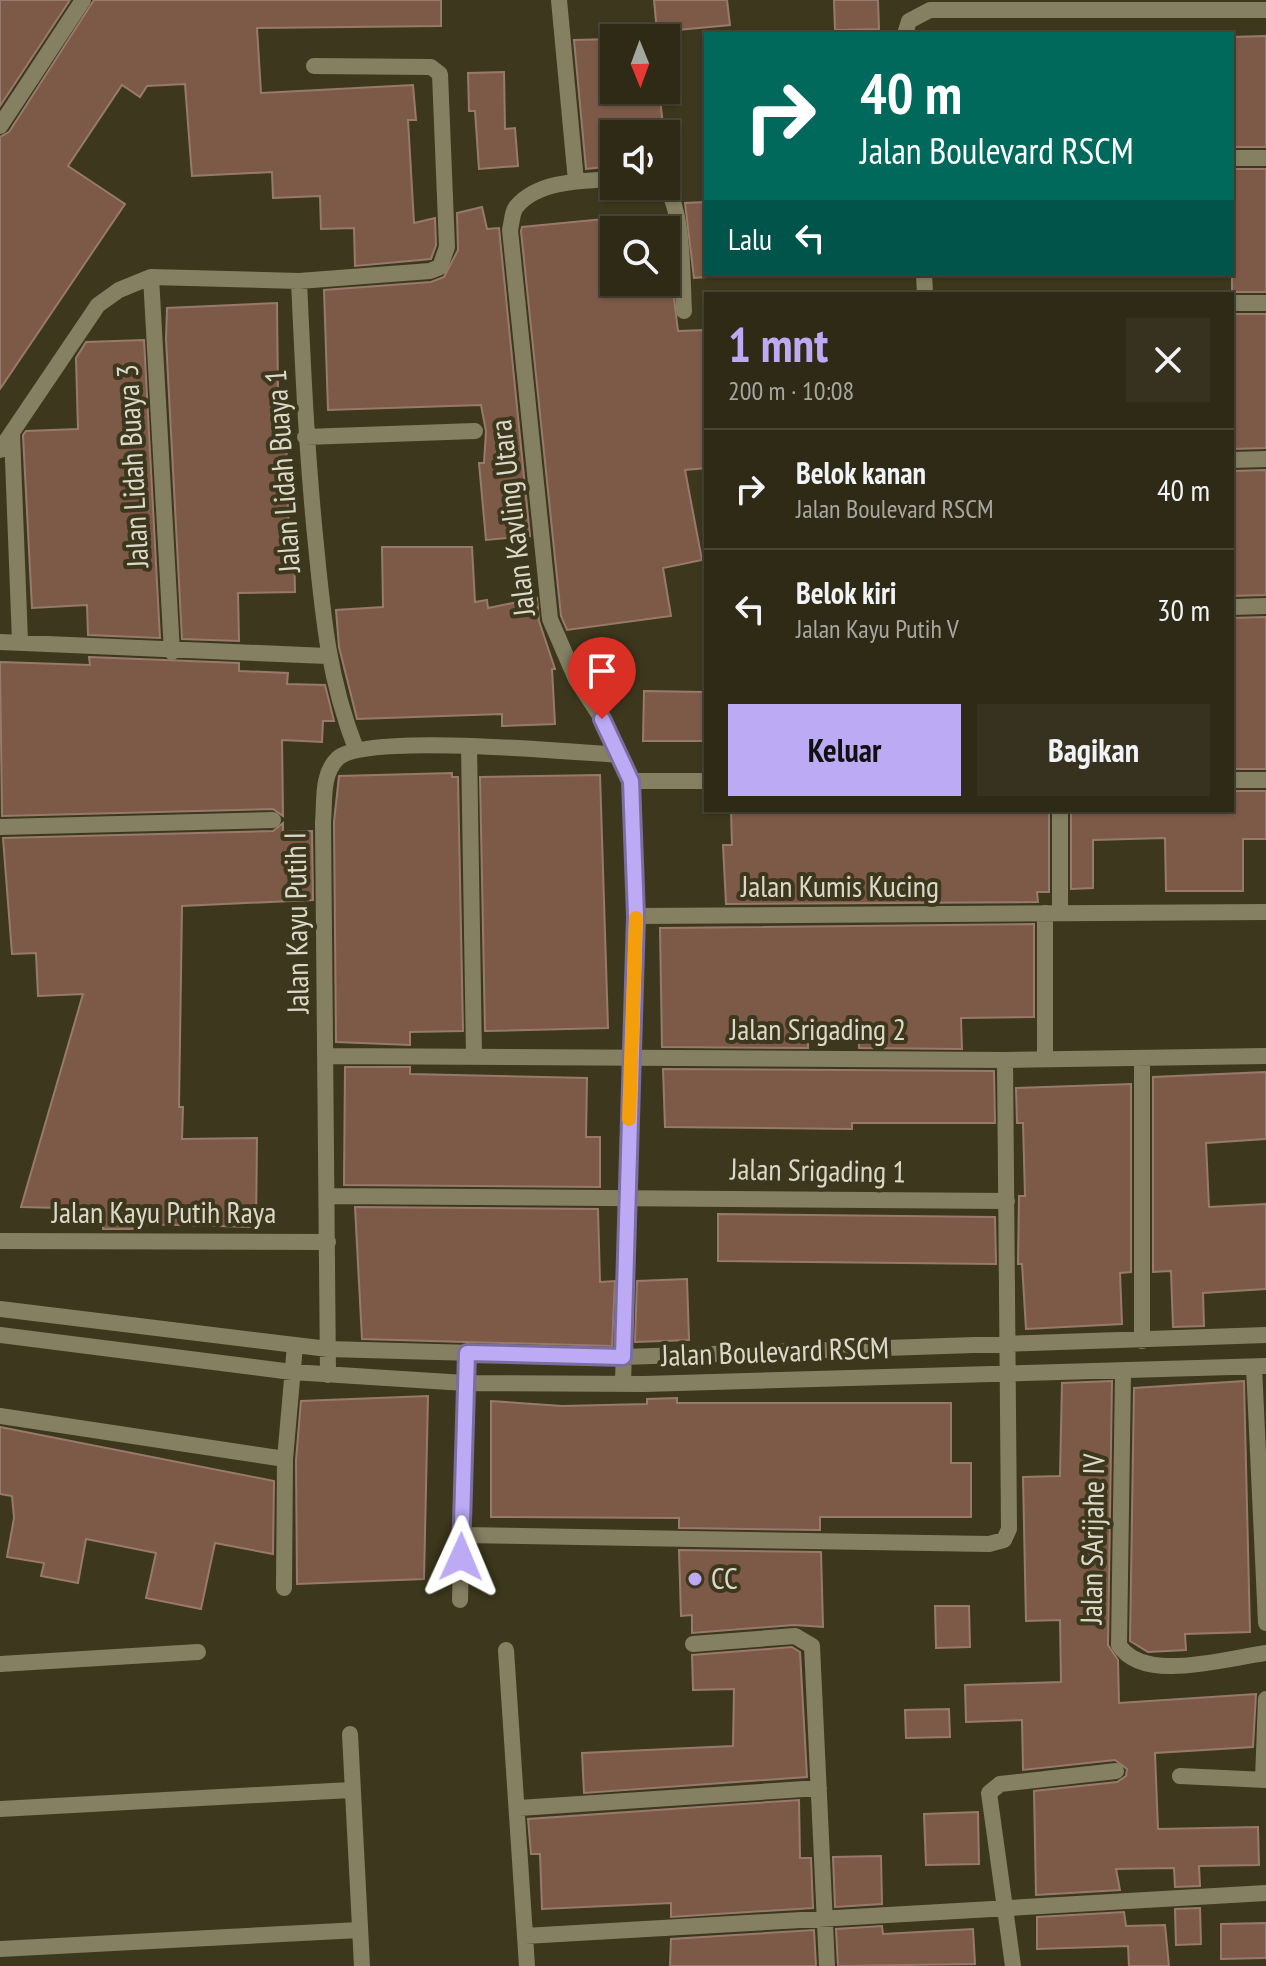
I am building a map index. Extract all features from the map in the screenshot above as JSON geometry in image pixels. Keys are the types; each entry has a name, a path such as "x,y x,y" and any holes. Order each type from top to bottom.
{"street":[{"path":"0,126 83,0"},
{"path":"559,0 576,181 600,180"},
{"path":"906,32 909,21 930,10 1266,10"},
{"path":"0,450 98,305 119,290 151,277 299,281 430,271 440,267 447,247 440,74 431,67 314,66"},
{"path":"1234,158 1266,158"},
{"name":"Jalan Kavling Utara","path":"576,181 529,196 515,208 510,230 550,619 576,679 602,719 631,781"},
{"path":"672,200 684,311"},
{"name":"Jalan Lidah Buaya 3","path":"151,277 172,652"},
{"name":"Jalan Lidah Buaya 1","path":"299,281 305,437 327,656 339,706 356,749"},
{"path":"1234,303 1266,303"},
{"path":"305,437 475,431"},
{"path":"12,434 20,641"},
{"path":"1234,460 1266,459"},
{"path":"1234,607 1266,606"},
{"path":"0,642 172,652 327,656"},
{"path":"469,746 474,1056"},
{"path":"356,749 469,746 619,755"},
{"name":"Jalan Kayu Putih I","path":"328,1375 329,1196 323,822 326,775 338,758 356,749"},
{"path":"1234,780 1266,780"},
{"path":"623,1384 636,916 631,781 704,781"},
{"path":"1045,1059 1060,812"},
{"path":"0,827 273,820"},
{"name":"Jalan Kumis Kucing","path":"636,916 1266,912"},
{"name":"Jalan Srigading 2","path":"327,1056 1005,1060 1266,1056"},
{"path":"1142,1059 1142,1341"},
{"path":"461,1535 997,1543 1008,1535 1010,1372 1005,1060"},
{"name":"Jalan Srigading 1","path":"329,1196 1007,1201"},
{"name":"Jalan Kayu Putih Raya","path":"0,1241 328,1242"},
{"name":"Jalan Boulevard RSCM","path":"0,1309 328,1349 623,1357 1266,1335"},
{"name":"Jalan Boulevard RSCM","path":"0,1335 292,1372 465,1383 623,1384 1010,1372 1123,1373 1260,1366"},
{"path":"284,1588 285,1459 295,1345"},
{"path":"460,1600 467,1353"},
{"path":"1260,1366 1266,1623"},
{"name":"Jalan SArijahe IV","path":"1123,1373 1119,1645 1127,1657 1158,1668 1266,1653"},
{"path":"0,1416 285,1459"},
{"path":"693,1644 795,1636 812,1646 827,1966"},
{"path":"506,1650 519,1808 527,1966"},
{"path":"0,1664 198,1652"},
{"path":"1180,1776 1264,1780 1266,1699"},
{"path":"350,1734 350,1790 362,1966"},
{"path":"1013,1966 988,1801 993,1788 1116,1771"},
{"path":"519,1808 819,1788"},
{"path":"0,1809 350,1790"},
{"path":"525,1936 1266,1893"},
{"path":"0,1949 359,1930"}],"building":[{"path":"0,0 70,0 0,106"},
{"path":"94,0 441,0 441,26 257,28 261,93 413,85 416,120 408,120 414,223 435,218 436,245 431,259 355,266 354,228 321,229 320,196 273,198 272,172 192,176 185,84 147,86 140,97 122,85 68,166 125,204 0,389 0,137 9,132"},
{"path":"654,0 727,0 730,25 680,30 680,24 656,24"},
{"path":"834,0 878,0 879,29 835,30"},
{"path":"1266,36 1266,147 1234,147 1234,37"},
{"path":"600,39 600,104 661,104 662,120 600,120 600,168 586,169 574,40"},
{"path":"504,72 505,129 515,128 518,166 479,169 475,111 469,111 468,73"},
{"path":"1234,169 1266,169 1266,292 1232,292"},
{"path":"704,202 706,277 694,278 685,203"},
{"path":"482,207 487,229 499,228 530,536 486,540 479,463 484,463 486,431 481,405 328,410 324,290 431,282 444,277 458,250 457,213"},
{"path":"600,219 600,296 674,296 678,331 704,330 704,468 685,470 702,560 663,568 671,616 567,630 561,616 522,227"},
{"path":"277,303 278,394 285,394 288,511 290,541 294,541 295,592 238,593 239,641 182,639 166,339 167,308"},
{"path":"1234,314 1266,314 1266,448 1234,449"},
{"path":"144,340 160,638 88,635 87,605 32,608 23,435 26,431 78,429 76,358 86,342"},
{"path":"1266,470 1266,595 1234,596 1234,471"},
{"path":"382,547 472,547 475,602 487,600 488,608 537,598 539,621 555,669 552,669 555,724 502,726 502,714 357,719 339,647 336,610 383,607"},
{"path":"1266,617 1266,769 1234,769 1234,618"},
{"path":"89,657 239,663 239,671 288,673 287,684 325,685 334,721 323,721 322,742 282,740 283,816 273,809 2,816 0,662 90,665"},
{"path":"644,691 704,692 704,741 643,741"},
{"path":"452,773 452,777 458,777 463,1031 410,1032 410,1045 336,1042 334,822 339,776"},
{"path":"600,775 608,1028 485,1031 480,777"},
{"path":"1234,791 1266,791 1266,839 1243,839 1243,891 1166,891 1165,838 1093,840 1093,888 1071,889 1071,812 1234,812"},
{"path":"731,812 1049,812 1049,892 1037,892 1038,902 726,904 723,845 732,845"},
{"path":"283,823 283,832 312,831 313,900 182,906 179,1107 183,1107 182,1139 257,1138 256,1227 139,1224 139,1229 103,1229 103,1209 21,1207 83,994 38,996 36,953 12,954 3,838 273,831"},
{"path":"1034,924 1034,1017 961,1018 962,1049 859,1048 858,1022 808,1024 808,1048 662,1047 660,928"},
{"path":"345,1067 410,1067 410,1074 587,1078 586,1137 600,1137 600,1187 344,1185"},
{"path":"663,1069 994,1071 995,1123 852,1123 852,1129 665,1127"},
{"path":"1266,1072 1266,1139 1206,1143 1209,1207 1266,1204 1266,1289 1203,1293 1204,1326 1173,1327 1171,1271 1153,1272 1153,1077"},
{"path":"1131,1084 1131,1272 1120,1273 1122,1324 1026,1329 1022,1264 1018,1264 1019,1196 1025,1196 1023,1123 1017,1123 1016,1088"},
{"path":"355,1207 598,1209 600,1282 615,1281 612,1346 362,1339"},
{"path":"718,1214 995,1217 996,1264 718,1261"},
{"path":"687,1279 689,1340 635,1342 637,1281"},
{"path":"1112,1381 1108,1645 1118,1660 1119,1703 1256,1694 1253,1747 1155,1753 1158,1829 1258,1827 1259,1865 1199,1866 1200,1886 1175,1887 1174,1868 1116,1869 1120,1890 1036,1895 1034,1791 1117,1782 1126,1776 1127,1769 1115,1760 1023,1770 1022,1720 966,1722 965,1685 1061,1682 1060,1620 1026,1621 1023,1477 1060,1476 1062,1383"},
{"path":"1244,1381 1250,1632 1185,1634 1186,1650 1148,1652 1130,1641 1134,1388"},
{"path":"428,1396 424,1579 297,1584 296,1460 301,1401"},
{"path":"677,1398 677,1403 951,1403 951,1463 971,1463 971,1517 820,1517 820,1530 679,1528 679,1518 491,1517 491,1401 562,1406 647,1404 647,1399"},
{"path":"0,1427 274,1481 273,1554 215,1543 201,1609 146,1598 156,1553 86,1539 78,1583 41,1576 44,1563 7,1557 14,1518 12,1496 0,1494"},
{"path":"679,1550 821,1552 823,1627 794,1625 692,1633 692,1615 681,1616"},
{"path":"935,1606 969,1606 970,1647 936,1648"},
{"path":"792,1647 800,1652 807,1777 584,1793 582,1753 733,1746 734,1689 693,1690 692,1655"},
{"path":"949,1709 950,1737 906,1738 905,1710"},
{"path":"799,1800 800,1858 811,1858 813,1908 671,1917 671,1903 542,1909 540,1854 531,1854 528,1819"},
{"path":"978,1812 979,1864 926,1865 924,1814"},
{"path":"881,1856 882,1904 835,1907 833,1857"},
{"path":"1200,1908 1201,1944 1176,1945 1175,1909"},
{"path":"1124,1912 1126,1926 1165,1925 1169,1966 1129,1966 1128,1946 1037,1949 1037,1917"},
{"path":"1266,1923 1266,1958 1221,1959 1221,1924"},
{"path":"882,1926 883,1934 973,1929 975,1964 838,1966 836,1929"},
{"path":"814,1930 816,1966 670,1966 671,1939"}],"slow traffic":[{"path":"629,1119 636,918"}],"place":[{"name":"CC","path":"695,1579"}],"route":[{"path":"461,1557 467,1353 623,1357 636,916 631,781 602,719"}]}
